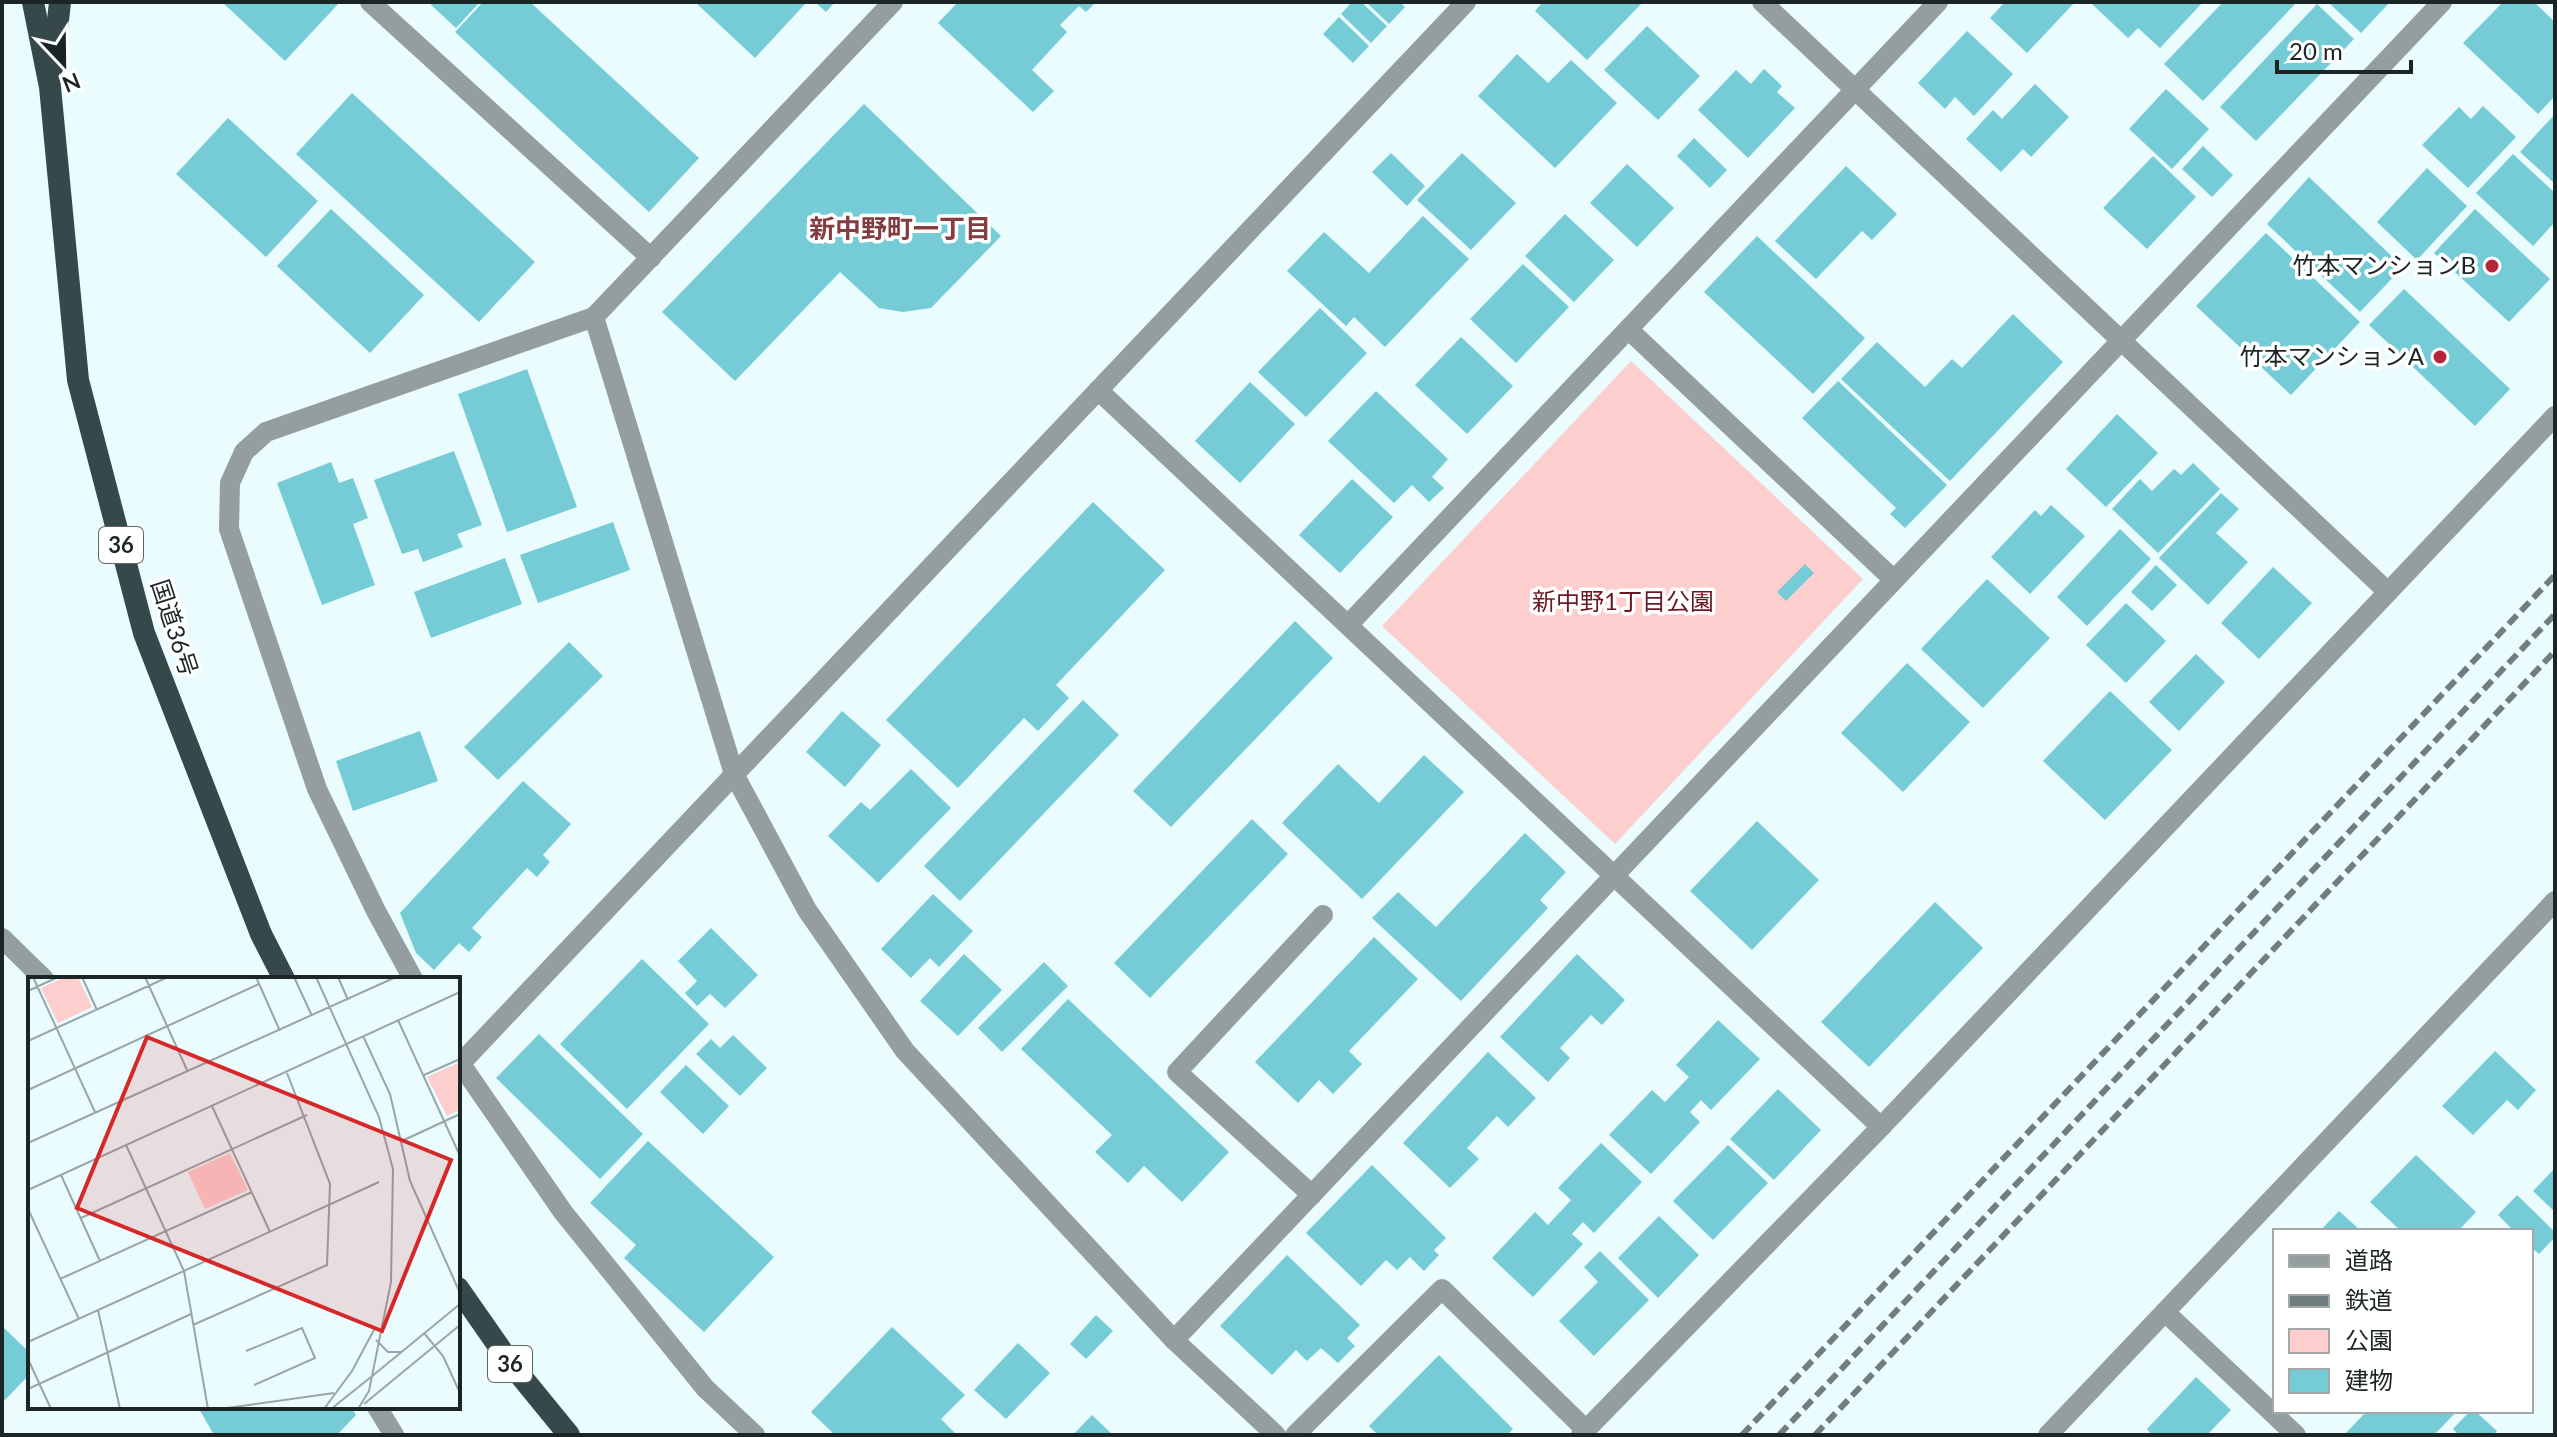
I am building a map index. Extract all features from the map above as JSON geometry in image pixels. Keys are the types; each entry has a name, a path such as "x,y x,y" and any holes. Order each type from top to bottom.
{"highway":[{"name":"国道36号","path":"33,2 50,87 78,380 144,633 261,934 283,977"},
{"name":"国道36号","path":"50,87 60,2"},
{"name":"36","path":"460,1291 511,1364 569,1435"}],"street":[{"path":"370,2 651,258"},
{"path":"412,977 317,789 229,529 230,483 244,452 266,432 594,317 893,2"},
{"path":"460,1061 1466,2"},
{"path":"1762,2 2388,592"},
{"path":"1348,625 1938,2"},
{"path":"1174,1340 2442,2"},
{"path":"594,317 734,774 807,910 905,1051 1174,1340 1276,1435"},
{"path":"1628,329 1894,580"},
{"path":"1098,390 1881,1127"},
{"path":"1295,1435 1442,1289 1584,1432 1881,1127 2555,416"},
{"path":"2048,1435 2555,901"},
{"path":"1312,1195 1177,1072 1323,915"},
{"path":"2,938 42,977"},
{"path":"460,1063 563,1212 705,1388 755,1435"},
{"path":"2165,1312 2296,1435"},
{"path":"378,1409 394,1435"}],"green space":[{"name":"新中野1丁目公園","path":"1631,361 1863,579 1615,844 1382,626"}],"building":[{"path":"222,2 340,2 285,61"},
{"path":"428,2 480,2 456,28"},
{"path":"483,2 530,2 699,158 649,212 455,32"},
{"path":"695,2 803,2 805,4 755,58"},
{"path":"815,2 835,2 826,12"},
{"path":"958,2 1096,2 1086,12 1079,6 1060,25 1067,32 1032,70 1054,91 1033,112 938,23"},
{"path":"1352,2 1361,2 1387,26 1371,43 1341,14"},
{"path":"1366,2 1400,2 1405,7 1389,24"},
{"path":"1543,2 1643,2 1587,60 1535,11"},
{"path":"2005,2 2075,2 2027,53 1990,18"},
{"path":"2093,2 2203,2 2160,48 2138,28 2128,38"},
{"path":"2223,2 2297,2 2203,101 2164,64"},
{"path":"2328,2 2390,2 2361,33"},
{"path":"2503,2 2534,2 2555,22 2555,96 2538,114 2463,43"},
{"path":"2317,4 2354,39 2256,141 2220,107"},
{"path":"1339,17 1369,46 1353,63 1323,34"},
{"path":"1647,26 1700,76 1658,120 1604,70"},
{"path":"1967,31 2013,74 1974,116 1955,97 1945,109 1918,83"},
{"path":"1517,54 1548,83 1571,60 1617,103 1555,168 1478,96"},
{"path":"1764,69 1782,86 1777,92 1795,108 1748,158 1698,110 1736,70 1751,84"},
{"path":"2035,84 2069,117 2031,157 2023,149 2001,172 1966,139 1993,110 2002,119"},
{"path":"2166,89 2209,129 2172,169 2129,129"},
{"path":"352,93 535,262 479,322 296,154"},
{"path":"864,104 1001,236 931,308 903,312 879,308 840,272 735,381 662,312"},
{"path":"2483,106 2516,137 2468,188 2422,145 2459,107 2471,119"},
{"path":"2555,114 2555,184 2520,152"},
{"path":"228,118 318,201 266,257 176,174"},
{"path":"1694,138 1727,170 1710,188 1677,156"},
{"path":"2203,146 2233,175 2212,197 2182,169"},
{"path":"1391,153 1425,186 1407,206 1372,172"},
{"path":"1462,153 1516,203 1471,250 1417,200"},
{"path":"2513,154 2555,193 2555,222 2533,246 2476,193"},
{"path":"2153,156 2196,197 2147,249 2103,208"},
{"path":"1627,164 1674,208 1637,247 1590,203"},
{"path":"1846,166 1897,214 1872,240 1862,231 1816,279 1775,241"},
{"path":"2427,168 2467,206 2417,260 2377,222"},
{"path":"2309,177 2403,267 2360,312 2267,224"},
{"path":"331,209 424,295 370,353 277,266"},
{"name":"竹本マンションB","path":"2475,209 2550,279 2509,322 2434,253"},
{"path":"1565,214 1614,260 1574,302 1525,256"},
{"path":"1423,216 1469,259 1385,347 1354,317 1346,326 1287,271 1324,232 1369,273"},
{"path":"2266,233 2360,322 2291,395 2196,306"},
{"path":"1757,236 1865,338 1813,394 1704,292"},
{"path":"1523,264 1569,307 1516,363 1470,319"},
{"name":"竹本マンションA","path":"2404,289 2510,389 2475,426 2369,325"},
{"path":"1320,308 1367,353 1306,417 1258,372"},
{"path":"2013,314 2063,362 1950,481 1841,379 1877,342 1925,387 1952,359 1962,368"},
{"path":"1461,337 1513,386 1467,434 1415,385"},
{"path":"527,369 577,507 507,532 458,394"},
{"path":"1838,381 1947,485 1905,528 1890,514 1896,508 1802,418"},
{"path":"1250,382 1295,424 1240,483 1195,441"},
{"path":"1376,391 1448,459 1432,477 1444,488 1429,502 1412,485 1394,503 1328,441"},
{"path":"2117,414 2158,453 2106,507 2066,469"},
{"path":"454,451 482,525 457,534 463,547 423,562 418,549 402,554 374,480"},
{"path":"331,462 339,483 353,478 368,518 353,524 375,585 322,605 277,483"},
{"path":"2193,463 2220,489 2158,553 2112,509 2140,479 2152,491 2174,469 2181,475"},
{"path":"1352,479 1393,517 1340,573 1299,535"},
{"path":"2221,493 2239,509 2216,533 2248,562 2208,605 2159,558"},
{"path":"1093,502 1165,570 1056,685 1069,698 1038,731 1024,718 958,788 886,720"},
{"path":"2051,505 2085,536 2030,594 1991,557 2035,510 2041,516"},
{"path":"613,522 630,570 538,603 520,555"},
{"path":"2120,529 2151,559 2087,626 2057,597"},
{"path":"505,558 522,604 431,638 414,592"},
{"path":"1805,564 1814,573 1786,601 1777,592"},
{"path":"2156,565 2177,585 2152,611 2131,592"},
{"path":"2273,567 2312,603 2259,659 2221,623"},
{"path":"1987,579 2050,638 1983,708 1921,649"},
{"path":"2126,603 2166,641 2126,683 2086,645"},
{"path":"1295,621 1333,658 1171,827 1133,791"},
{"path":"569,642 603,676 498,780 464,747"},
{"path":"2196,654 2225,682 2179,731 2149,702"},
{"path":"1907,663 1970,722 1903,792 1841,733"},
{"path":"2110,691 2172,750 2105,820 2043,761"},
{"path":"1083,700 1119,735 960,901 924,866"},
{"path":"842,711 881,745 845,787 806,752"},
{"path":"420,731 438,781 353,811 336,761"},
{"path":"1424,755 1464,792 1362,899 1282,823 1338,764 1379,803"},
{"path":"911,769 951,808 878,883 828,836 861,802 870,810"},
{"path":"523,781 571,824 543,855 550,862 537,877 527,868 472,928 482,937 469,952 459,943 434,970 416,953 400,913"},
{"path":"1252,819 1288,854 1150,998 1114,963"},
{"path":"1757,821 1819,880 1752,950 1690,891"},
{"path":"1525,833 1566,872 1540,900 1548,908 1461,1001 1372,918 1398,892 1436,927"},
{"path":"933,894 973,931 939,967 930,958 911,978 881,949"},
{"path":"1935,902 1983,948 1869,1067 1821,1022"},
{"path":"711,928 758,975 725,1008 710,994 697,1006 685,993 697,981 678,961"},
{"path":"1374,937 1418,979 1349,1051 1362,1064 1333,1094 1319,1080 1298,1103 1255,1062"},
{"path":"964,954 1002,990 958,1036 920,1001"},
{"path":"1577,954 1625,1000 1602,1025 1591,1015 1560,1048 1570,1058 1548,1082 1500,1037"},
{"path":"642,959 709,1024 627,1109 560,1044"},
{"path":"1044,962 1068,986 1002,1052 978,1028"},
{"path":"1068,999 1229,1152 1182,1202 1144,1166 1128,1183 1095,1152 1112,1135 1021,1049"},
{"path":"1718,1020 1760,1059 1711,1110 1701,1100 1690,1112 1700,1122 1651,1174 1609,1135 1652,1090 1665,1102 1689,1077 1676,1065"},
{"path":"539,1034 643,1134 600,1179 496,1078"},
{"path":"733,1035 767,1068 740,1096 696,1054 711,1039 720,1048"},
{"path":"2495,1051 2536,1090 2518,1110 2507,1100 2473,1135 2442,1106"},
{"path":"1488,1052 1536,1098 1508,1127 1497,1116 1467,1148 1479,1159 1450,1188 1403,1143"},
{"path":"686,1065 729,1106 703,1134 660,1092"},
{"path":"1778,1089 1821,1130 1774,1180 1730,1139"},
{"path":"648,1141 774,1257 704,1332 624,1258 636,1245 590,1203"},
{"path":"1601,1143 1642,1182 1594,1233 1583,1222 1572,1234 1583,1244 1533,1297 1492,1258 1535,1212 1548,1225 1571,1200 1558,1188"},
{"path":"1728,1145 1768,1183 1713,1240 1673,1201"},
{"path":"2416,1155 2476,1212 2460,1229 2399,1229 2370,1202"},
{"path":"1372,1165 1446,1238 1434,1250 1439,1255 1424,1271 1410,1257 1397,1270 1386,1260 1361,1286 1306,1233"},
{"path":"2555,1168 2555,1212 2533,1191"},
{"path":"2517,1195 2555,1232 2555,1237 2539,1254 2533,1249 2533,1229 2512,1229 2498,1215"},
{"path":"2339,1211 2359,1229 2322,1229"},
{"path":"1659,1216 1699,1255 1658,1298 1618,1258"},
{"path":"1600,1251 1649,1300 1594,1356 1559,1321 1598,1282 1584,1267"},
{"path":"1287,1255 1360,1325 1347,1338 1355,1346 1338,1363 1321,1348 1307,1361 1296,1350 1272,1375 1220,1326"},
{"path":"1096,1315 1113,1331 1086,1359 1070,1344"},
{"path":"2,1326 28,1351 28,1376 2,1403"},
{"path":"892,1327 965,1395 941,1419 955,1433 953,1435 835,1435 811,1412"},
{"path":"1018,1343 1050,1373 1006,1419 974,1390"},
{"path":"1439,1355 1513,1429 1507,1435 1378,1435 1369,1426"},
{"path":"2196,1377 2231,1410 2207,1435 2152,1435 2147,1429"},
{"path":"199,1409 352,1409 356,1415 337,1435 214,1435"},
{"path":"2365,1413 2455,1413 2434,1435 2346,1433"},
{"path":"2468,1413 2477,1413 2497,1431 2493,1435 2459,1435 2453,1429"},
{"path":"1092,1415 1113,1435 1073,1435"}],"railway":[{"path":"1742,1435 2555,575"},
{"path":"1779,1435 2555,614"},
{"path":"1815,1435 2555,651"}],"place":[{"name":"竹本マンションB","path":"2492,266"},
{"name":"竹本マンションA","path":"2440,357"}],"district":[{"name":"新中野町一丁目","path":"900,229"}]}
